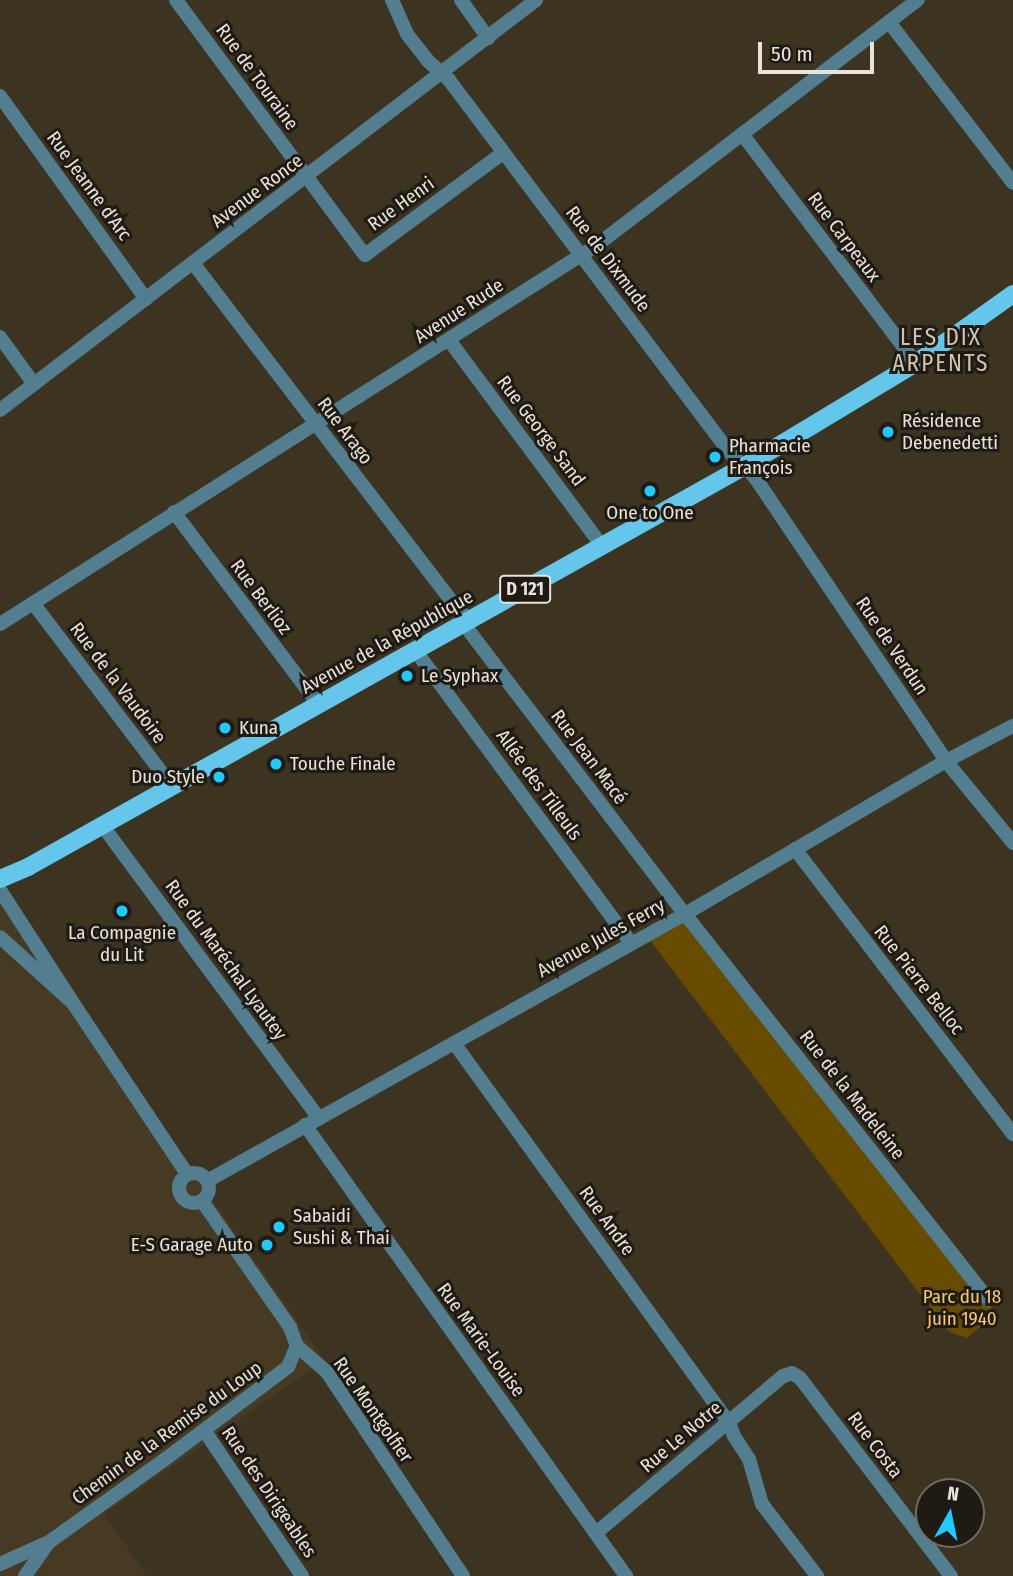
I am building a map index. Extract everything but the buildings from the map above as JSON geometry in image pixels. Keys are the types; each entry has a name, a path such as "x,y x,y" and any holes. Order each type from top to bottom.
{"main road":[{"name":"Avenue de la République","path":"0,888 28,867 102,825 745,466 916,363 1013,294"}],"street":[{"name":"Rue de Touraine","path":"176,0 307,177"},
{"name":"Rue de Dixmude","path":"392,0 407,34 427,60 443,72 730,453 745,466"},
{"path":"461,0 488,38"},
{"name":"Avenue Ronce","path":"0,410 536,0"},
{"name":"Avenue Rude","path":"0,624 582,255 918,0"},
{"path":"889,22 1013,183"},
{"name":"Rue Jeanne d'Arc","path":"0,96 146,299"},
{"name":"Rue Carpeaux","path":"742,134 916,363"},
{"name":"Rue Henri","path":"307,177 365,255 503,153"},
{"name":"Rue Arago","path":"193,263 466,622"},
{"path":"0,337 34,384"},
{"name":"Rue George Sand","path":"449,341 602,546"},
{"name":"Rue de Verdun","path":"745,466 946,761 1013,843"},
{"name":"Rue Berlioz","path":"174,512 318,704"},
{"name":"Rue de la Vaudoire","path":"33,603 172,786"},
{"name":"Rue Jean Macé","path":"466,622 684,914"},
{"name":"Allée des Tilleuls","path":"415,650 631,943"},
{"name":"Avenue Jules Ferry","path":"207,1181 684,914 946,761 1013,726"},
{"name":"Rue du Maréchal Lyautey","path":"102,825 312,1121"},
{"name":"Rue Pierre Belloc","path":"795,849 1013,1134"},
{"name":"Rue Montgolfier","path":"0,888 187,1174 180,1182 181,1196 188,1202 202,1201 290,1327 297,1346 327,1372 463,1576"},
{"name":"Rue de la Madeleine","path":"684,914 989,1300"},
{"name":"Rue Montgolfier","path":"0,937 73,1003"},
{"name":"Rue Andre","path":"454,1043 729,1423 749,1459 762,1504 817,1576"},
{"name":"Rue Marie-Louise","path":"312,1121 626,1576"},
{"path":"187,1174 196,1173 207,1181 209,1190 202,1201"},
{"name":"Chemin de la Remise du Loup","path":"0,1564 49,1542 204,1430 288,1367 297,1346"},
{"name":"Rue Le Notre","path":"596,1534 783,1376 792,1373"},
{"name":"Rue Costa","path":"792,1373 800,1378 951,1576"},
{"name":"Rue des Dirigeables","path":"204,1430 302,1576"},
{"name":"Chemin de la Remise du Loup","path":"25,1576 49,1542"},
{"path":"0,1570 7,1576"}],"shaded area":[{"path":"0,897 325,1360 104,1514 147,1576 46,1576 42,1572 42,1576 0,1576"}],"green space":[{"name":"Parc du 18 juin 1940","path":"685,914 989,1300 994,1315 967,1338 949,1332 646,935"}],"place":[{"name":"Résidence Debenedetti","path":"888,432"},
{"name":"Pharmacie François","path":"715,457"},
{"name":"One to One","path":"650,491"},
{"name":"Le Syphax","path":"407,676"},
{"name":"Kuna","path":"225,728"},
{"name":"Touche Finale","path":"276,764"},
{"name":"Duo Style","path":"219,777"},
{"name":"La Compagnie du Lit","path":"122,911"},
{"name":"Sabaidi Sushi & Thai","path":"279,1227"},
{"name":"E-S Garage Auto","path":"267,1245"}],"district":[{"name":"LES DIX ARPENTS","path":"941,350"}]}
